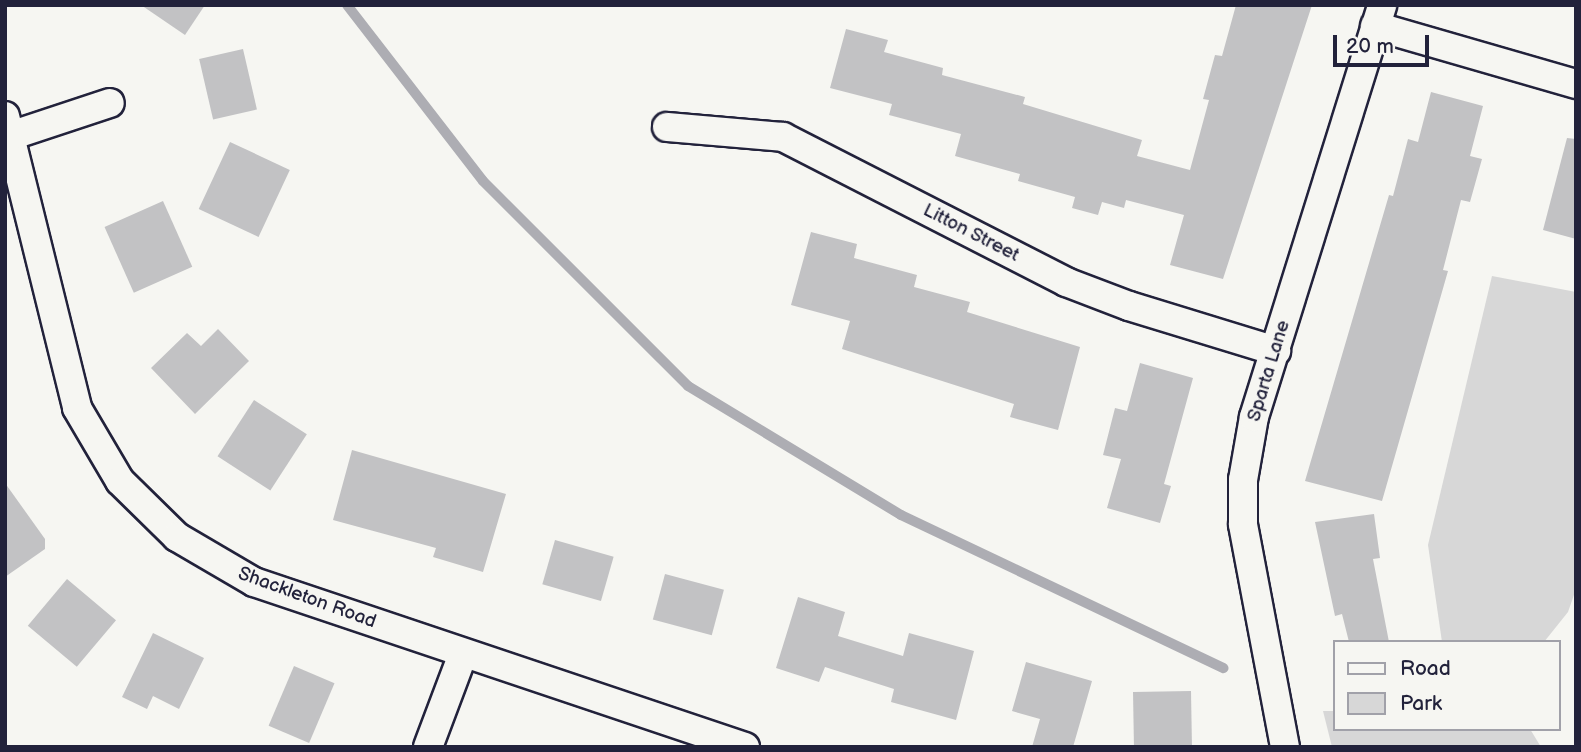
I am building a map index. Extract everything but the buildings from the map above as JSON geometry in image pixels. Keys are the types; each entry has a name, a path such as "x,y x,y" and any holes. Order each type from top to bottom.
{"street":[{"path":"1378,16 1576,84"},
{"name":"Sparta Lane","path":"1285,747 1243,524 1247,451 1378,16"},
{"name":"Shackleton Road","path":"110,103 8,126 77,408 120,481 177,537 254,582 745,747"},
{"name":"Litton Street","path":"667,127 783,138 1066,282 1129,306 1276,351"},
{"path":"428,747 463,654"}],"green space":[{"path":"1492,276 1576,292 1576,589 1568,612 1546,640 1442,640 1428,545"},
{"path":"1323,711 1332,711 1332,731 1531,731 1541,747 1332,747"}],"waterway":[{"path":"347,5 483,181 688,386 901,515 1223,668"}]}
